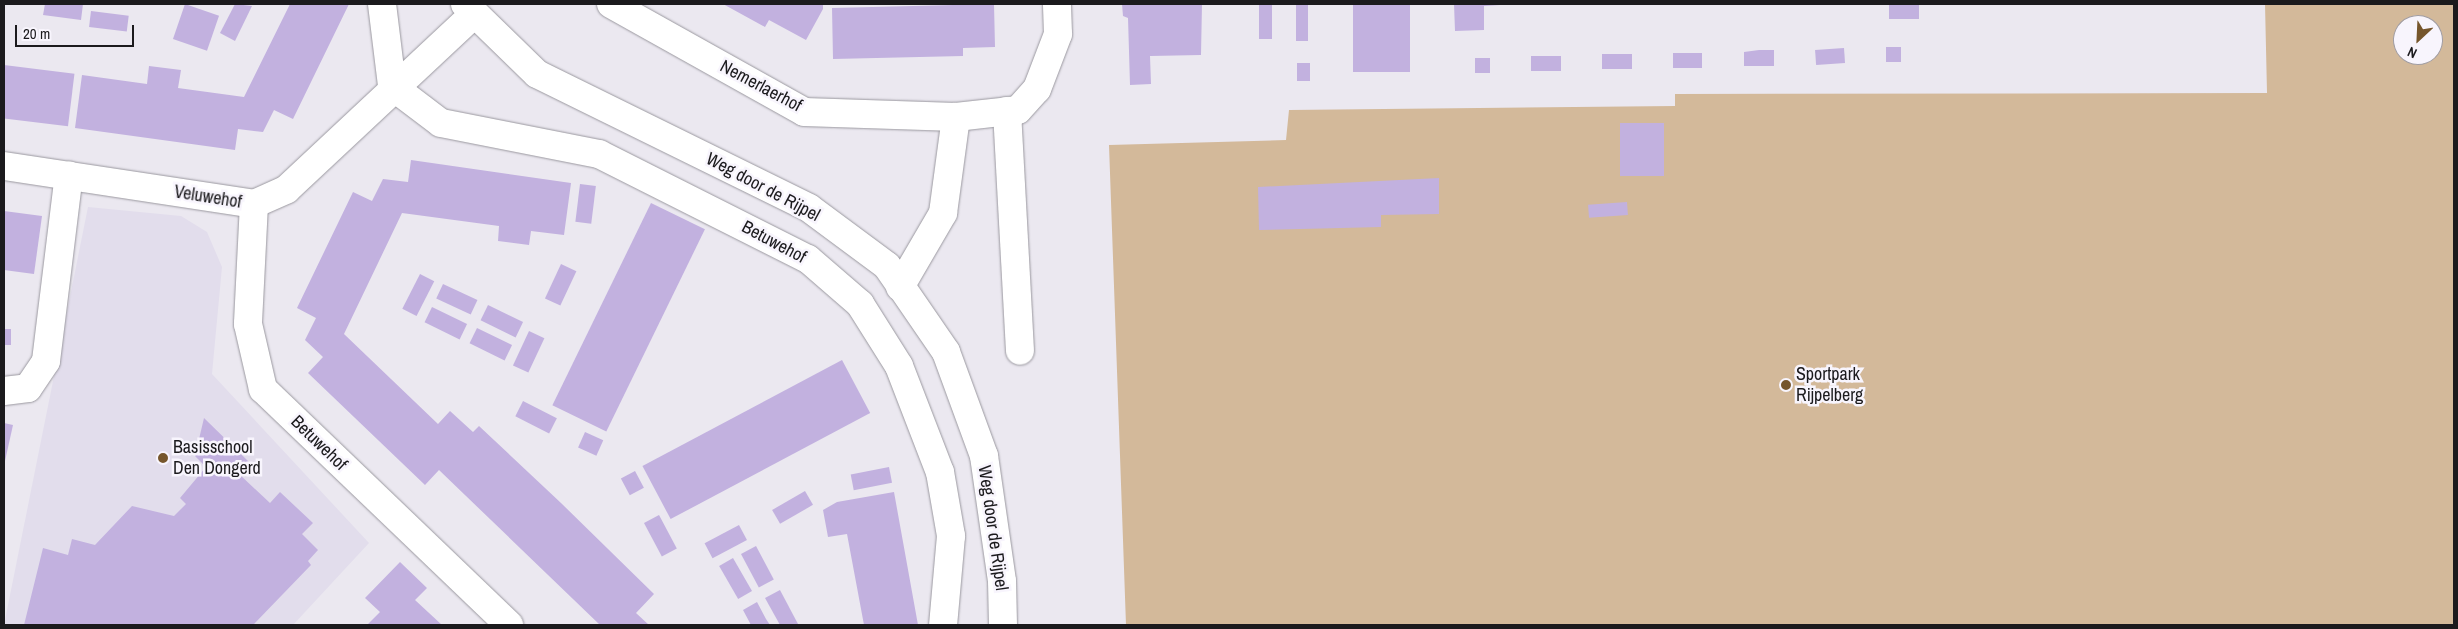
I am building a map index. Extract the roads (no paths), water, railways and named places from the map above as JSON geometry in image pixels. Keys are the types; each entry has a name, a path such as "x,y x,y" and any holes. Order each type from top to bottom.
{"street":[{"path":"382,4 392,86"},
{"name":"Nemerlaerhof","path":"611,4 804,112 956,117 1018,110 1037,89 1058,34 1057,4"},
{"name":"Veluwehof","path":"4,166 254,204 287,189 469,9"},
{"name":"Weg door de Rijpel","path":"469,9 536,74 809,208 887,266 946,352 984,456 1002,581 1003,625"},
{"name":"Betuwehof","path":"392,86 441,124 599,154 808,259 860,304 899,366 940,472 951,536 944,625"},
{"path":"1007,111 1020,351"},
{"path":"900,287 943,212 956,117"},
{"path":"4,391 28,388 46,361 69,175"},
{"name":"Betuwehof","path":"254,204 248,324 263,389 509,625"}],"place":[{"name":"Sportpark Rijpelberg","path":"1786,385"},
{"name":"Basisschool Den Dongerd","path":"163,458"}]}
